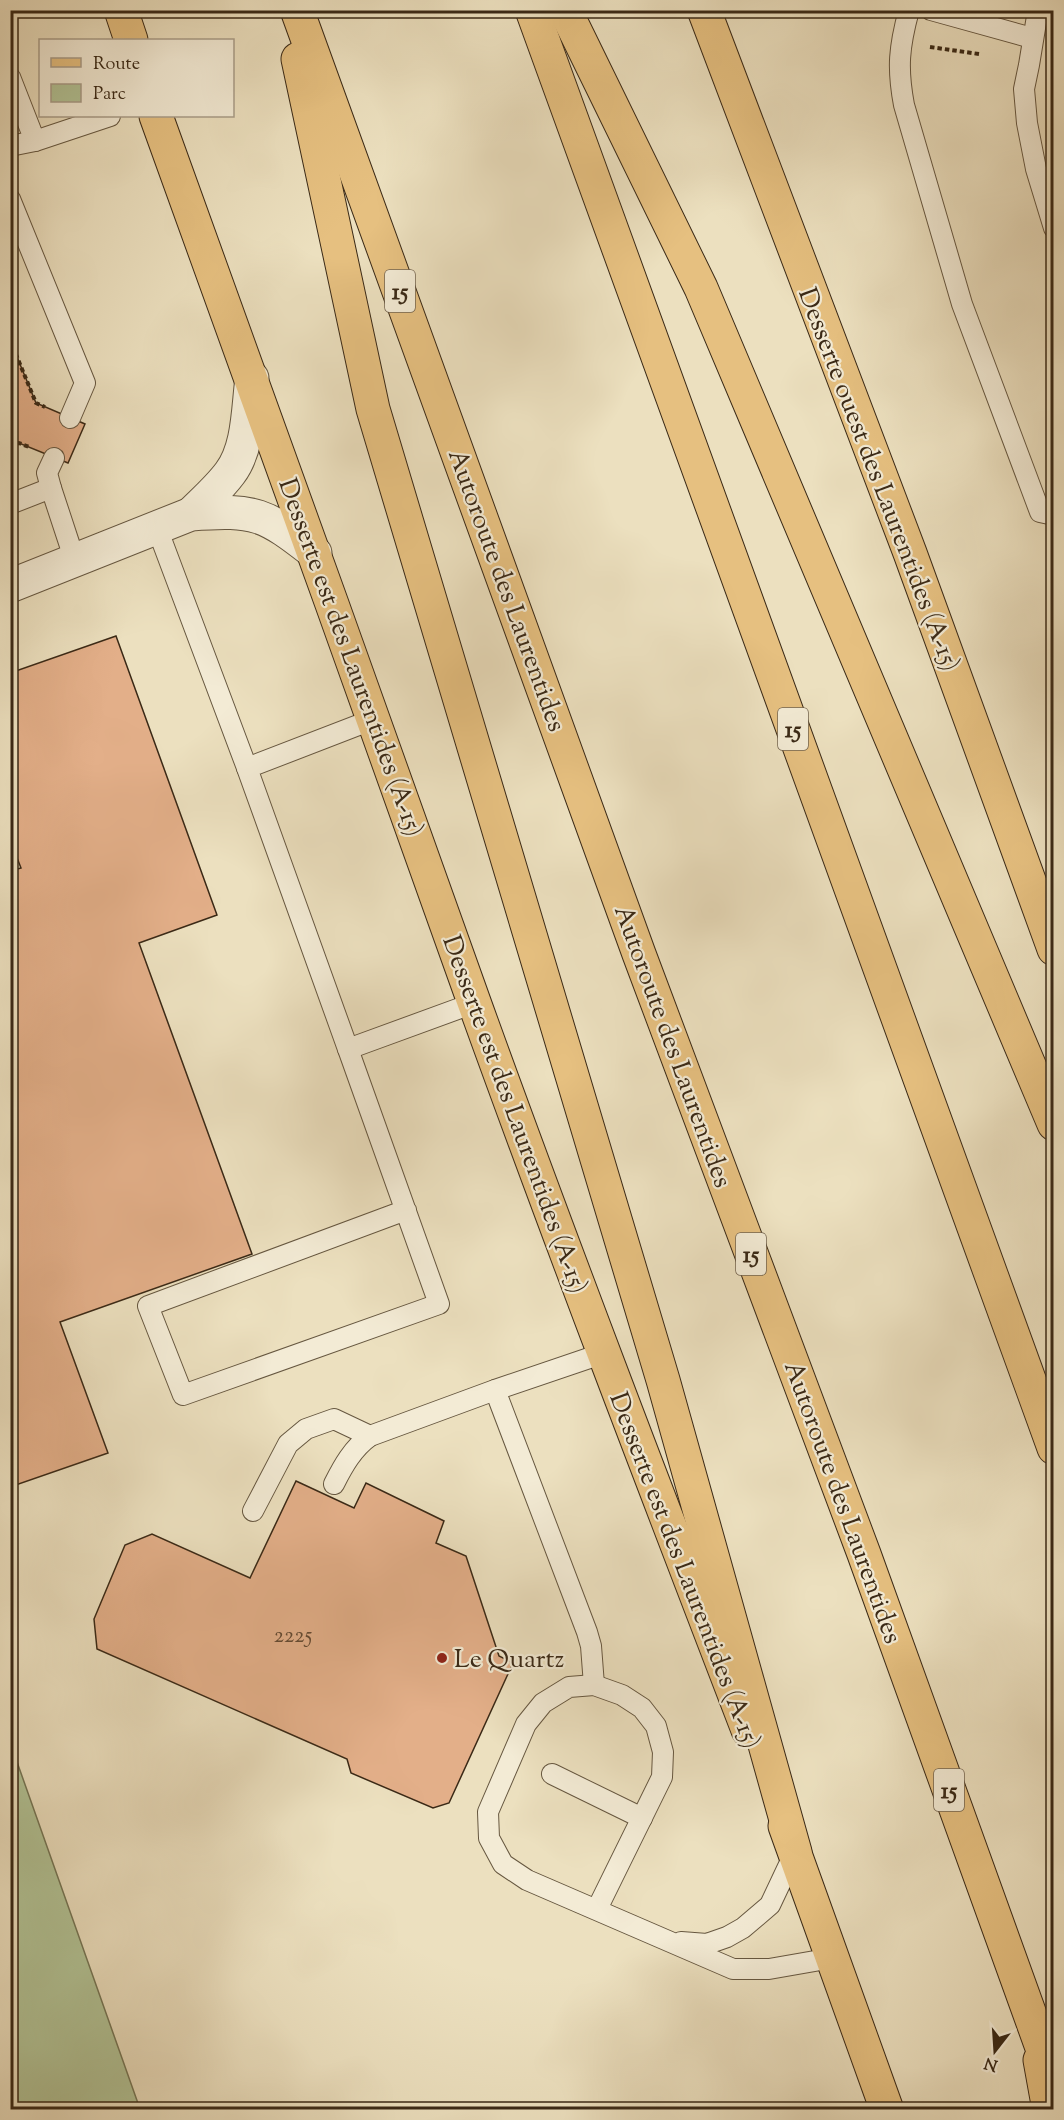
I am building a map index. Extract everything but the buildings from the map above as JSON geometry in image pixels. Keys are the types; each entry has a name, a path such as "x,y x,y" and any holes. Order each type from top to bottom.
{"main road":[{"path":"121,10 131,39"},
{"path":"288,10 373,409 663,1380 795,1852"},
{"name":"Autoroute des Laurentides","path":"297,10 639,954 864,1554 1053,2081"},
{"name":"15","path":"532,10 1053,1448"},
{"path":"565,10 701,288 1053,1124"},
{"name":"Desserte ouest des Laurentides (A-15)","path":"704,10 910,553 1053,948"},
{"name":"Desserte est des Laurentides (A-15)","path":"156,117 252,378 474,1003 604,1353 795,1852 886,2109"},
{"path":"1033,2025 1049,2109"}],"street":[{"path":"191,514 230,474 237,462 243,444 252,378"},
{"path":"10,586 191,514 221,512 255,514 286,531 315,554"}],"lane":[{"path":"909,10 899,57 899,79 904,105 976,346 1040,512 1053,514"},
{"path":"931,10 1032,38"},
{"path":"1038,10 1024,89 1027,123 1036,169 1053,228"},
{"path":"10,77 35,141"},
{"path":"10,146 35,141 107,117"},
{"path":"10,199 85,383 70,418"},
{"path":"54,458 47,473 75,561"},
{"path":"10,504 51,488"},
{"path":"157,528 247,768 406,1210 439,1304 183,1395 148,1306 406,1210"},
{"path":"247,768 374,719"},
{"path":"348,1049 474,1003"},
{"path":"334,1484 351,1455 370,1436 604,1353"},
{"path":"495,1390 587,1632 591,1646 594,1685"},
{"path":"253,1511 288,1444 306,1429 334,1419 370,1436"},
{"path":"597,1909 662,1777 663,1752 656,1726 642,1708 622,1695 594,1685 569,1687 543,1703 526,1724 488,1812 489,1839 503,1864 527,1880 734,1969 769,1969 832,1958"},
{"path":"552,1774 642,1818"},
{"path":"661,1937 686,1943 707,1944 743,1928 770,1905 795,1852"}],"path":[{"path":"921,46 985,55"},
{"path":"10,340 36,403 47,407"},
{"path":"10,446 19,443 31,448"}],"green space":[{"path":"11,1745 140,2109 11,2109"}],"place":[{"name":"Le Quartz","path":"442,1658"}]}
